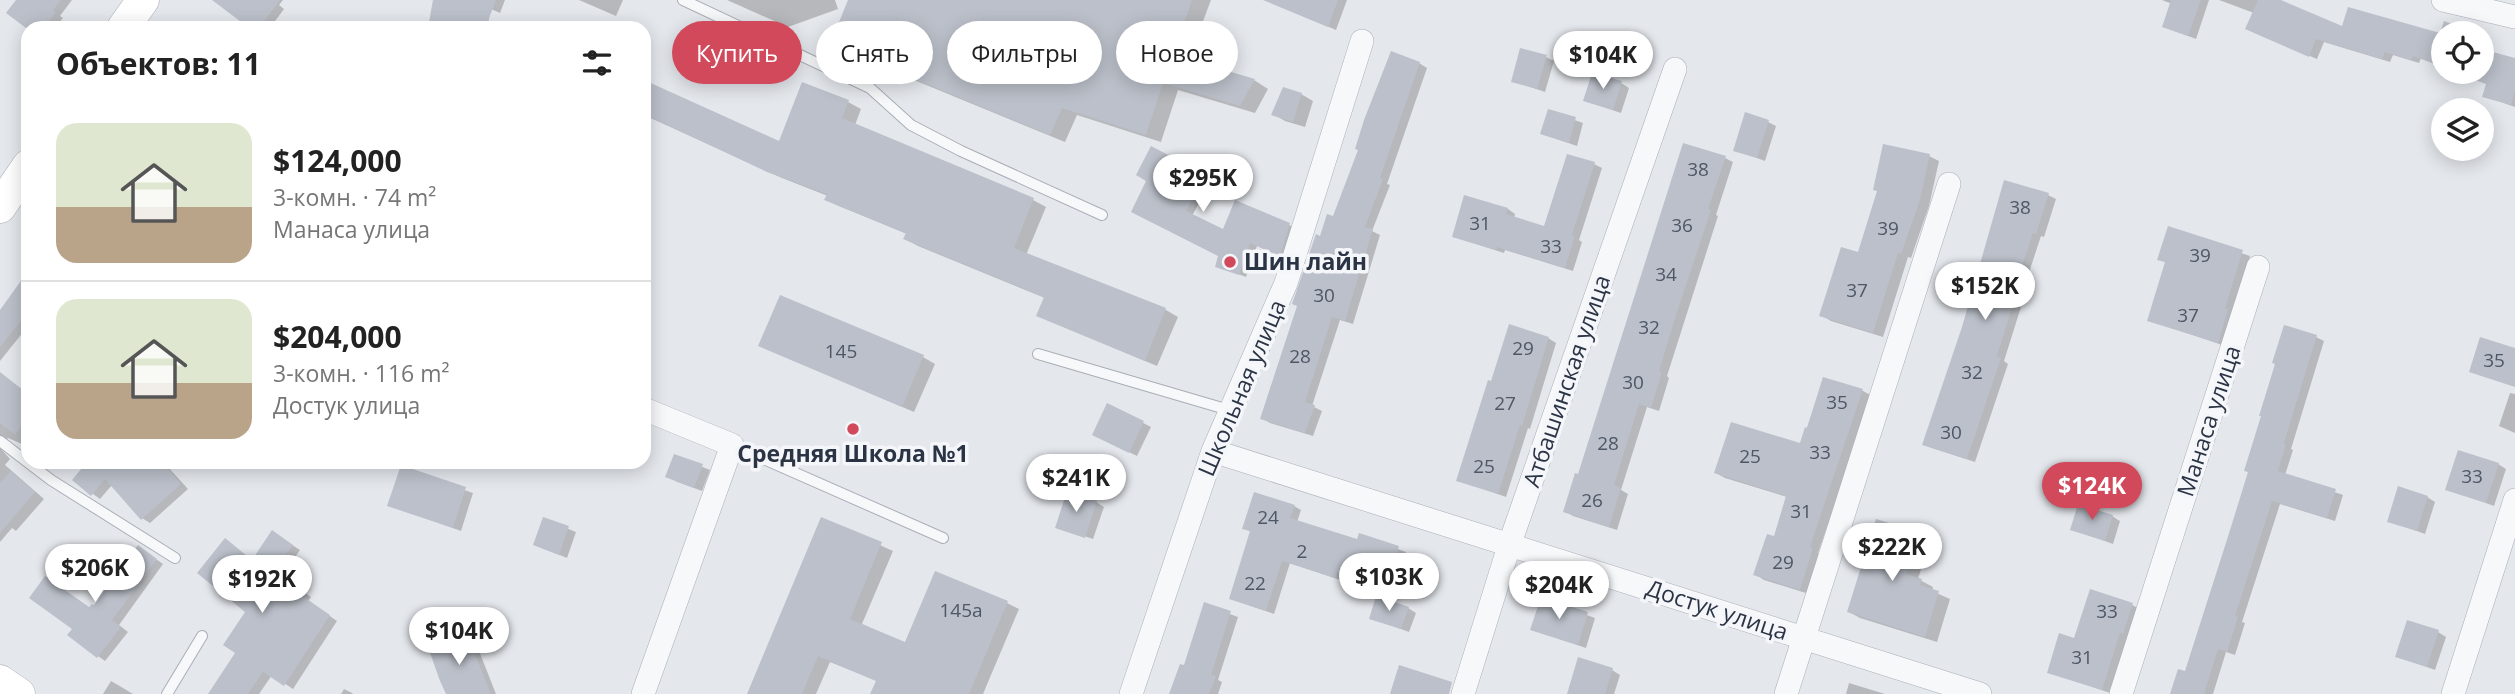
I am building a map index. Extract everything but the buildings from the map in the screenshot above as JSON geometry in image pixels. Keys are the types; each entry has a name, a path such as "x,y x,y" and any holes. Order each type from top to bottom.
{"street":[{"path":"128,21 142,0"},
{"path":"2450,1 2515,17"},
{"name":"Школьная улица","path":"1131,694 1213,451 1286,282 1362,41"},
{"name":"Атбашинская улица","path":"1463,694 1510,543 1675,69"},
{"path":"3,197 21,175"},
{"path":"1786,694 1949,184"},
{"name":"Манаса улица","path":"2121,694 2258,267"},
{"path":"643,694 732,445 651,412"},
{"name":"Достук улица","path":"1213,451 1980,694"},
{"path":"2453,694 2515,500"},
{"path":"0,681 19,694"}],"lane":[{"path":"683,0 870,88 911,125 1101,215"},
{"path":"1038,354 1229,410"},
{"path":"0,441 21,457"},
{"path":"732,445 943,538"},
{"path":"37,469 175,558"},
{"path":"167,694 202,636"}],"place":[{"name":"Шин лайн","path":"1230,262"},
{"name":"Средняя Школа №1","path":"853,429"}]}
